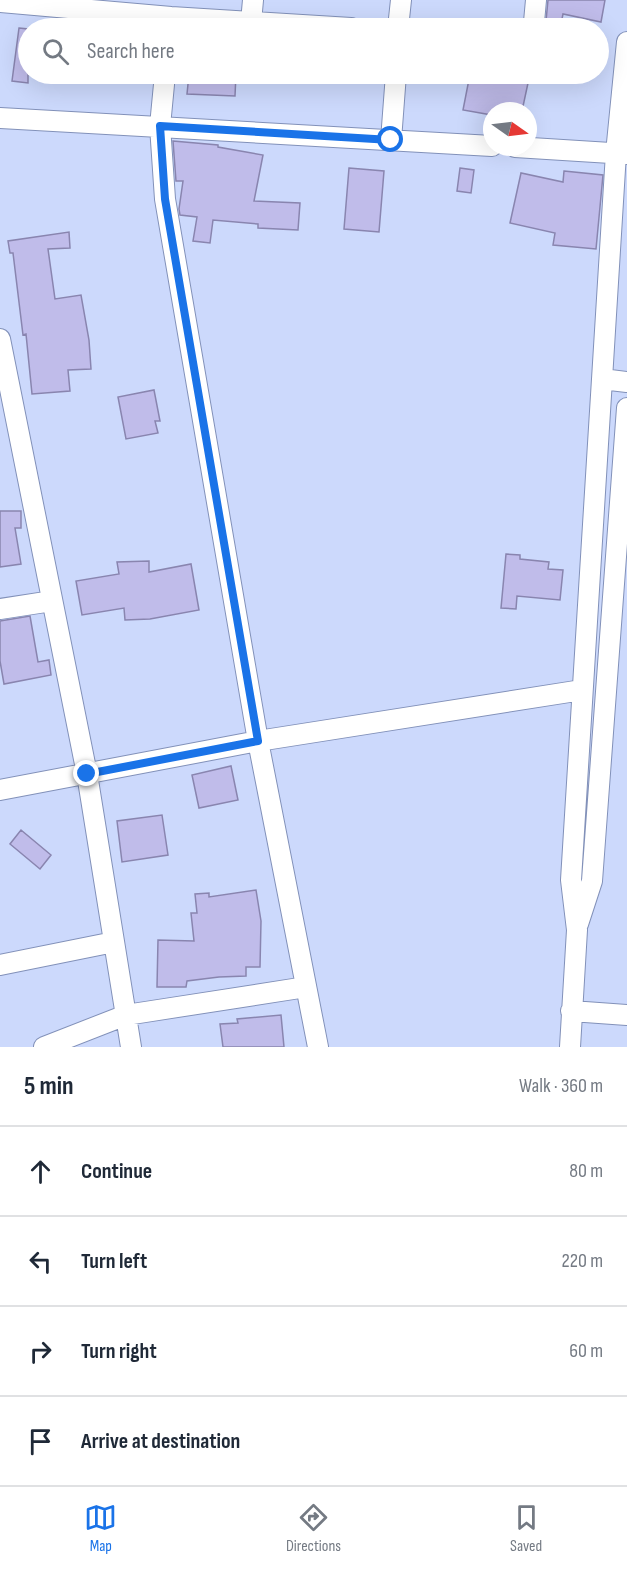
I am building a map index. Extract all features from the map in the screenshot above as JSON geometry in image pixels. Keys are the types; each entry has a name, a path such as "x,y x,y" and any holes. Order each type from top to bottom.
{"street":[{"path":"251,18 253,0"},
{"path":"400,18 401,0"},
{"path":"534,18 536,0"},
{"path":"0,2 125,6 157,18"},
{"path":"570,1047 577,930 571,880 578,754 602,379 621,189 627,42"},
{"path":"164,84 160,126 165,199 258,741 318,1047"},
{"path":"391,140 395,84"},
{"path":"0,118 483,145"},
{"path":"537,148 622,153"},
{"path":"0,339 8,429 52,601 87,774 131,1047"},
{"path":"602,379 627,382"},
{"path":"577,930 592,881 602,755 620,600 620,503 627,408"},
{"path":"594,501 620,503"},
{"path":"587,600 620,600"},
{"path":"0,609 52,601"},
{"path":"0,790 258,741 582,690"},
{"path":"578,754 602,755"},
{"path":"0,965 114,942"},
{"path":"44,1047 126,1015 306,987"},
{"path":"571,1011 627,1015"}],"building":[{"path":"548,0 605,0 602,18 582,18 563,14 562,18 546,18"},
{"path":"18,36 18,82 12,81"},
{"path":"188,84 236,84 235,96 187,94"},
{"path":"468,84 528,84 524,102 483,102 483,113 463,110"},
{"path":"173,141 218,145 218,147 263,155 254,201 300,203 298,230 258,228 258,224 213,220 210,243 193,241 197,217 180,215 183,181 176,181"},
{"path":"349,168 384,171 379,232 344,229"},
{"path":"460,168 474,170 471,193 457,191"},
{"path":"564,171 603,175 596,249 553,245 555,233 510,223 521,173 563,182"},
{"path":"69,232 70,248 48,249 55,299 81,295 89,340 91,369 68,370 70,391 32,394 26,334 23,335 13,253 10,253 8,241"},
{"path":"154,390 160,421 155,421 158,433 126,439 118,397"},
{"path":"0,511 21,511 21,528 15,528 21,564 0,567"},
{"path":"506,554 520,555 520,559 549,562 548,569 563,570 560,600 517,596 516,609 501,608"},
{"path":"149,561 149,572 191,564 199,610 150,619 125,620 124,608 82,615 76,581 119,574 117,562"},
{"path":"30,616 38,662 49,660 51,675 4,684 0,661 0,621"},
{"path":"231,766 238,800 199,808 192,775"},
{"path":"162,815 168,855 122,862 117,821"},
{"path":"21,830 51,855 40,869 10,844"},
{"path":"256,890 261,921 260,967 246,967 246,976 187,981 186,987 157,987 158,940 194,941 191,913 197,913 195,894 209,893 209,897"},
{"path":"281,1015 284,1047 223,1047 220,1024 238,1023 237,1019"}],"route":[{"path":"87,774 258,741 165,199 160,126 391,140"}]}
